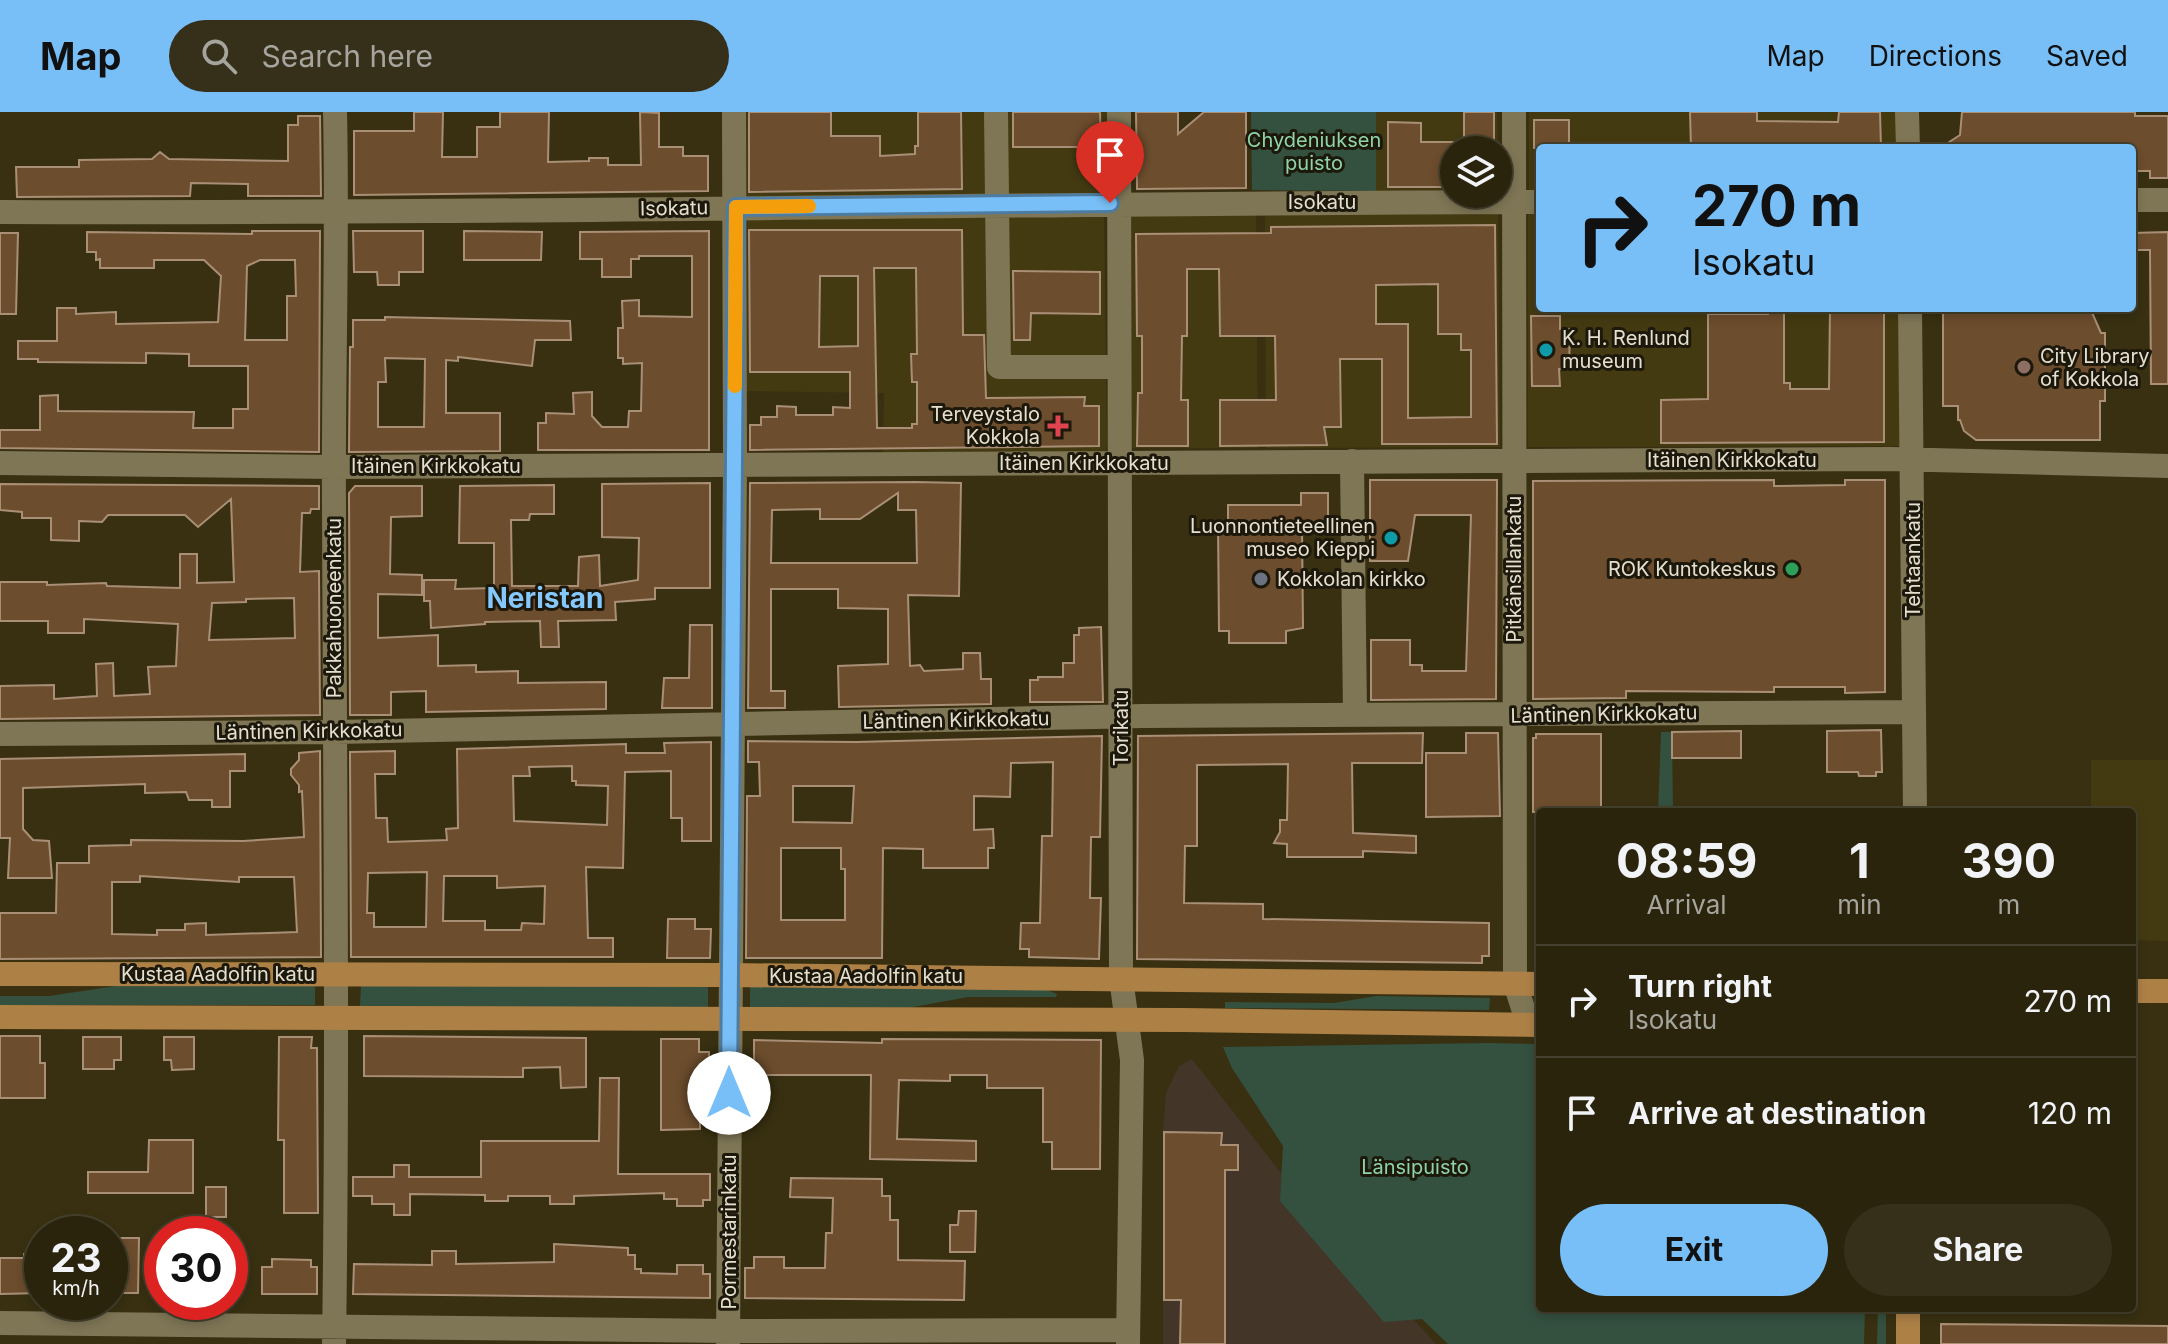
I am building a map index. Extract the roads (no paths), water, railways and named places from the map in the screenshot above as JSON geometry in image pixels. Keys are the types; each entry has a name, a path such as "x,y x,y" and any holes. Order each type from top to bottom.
{"main road":[{"name":"Kustaa Aadolfin katu","path":"0,974 730,975 1536,984"},
{"path":"2136,991 2168,991"},
{"path":"0,1017 1534,1024"},
{"path":"1908,1312 1908,1344"}],"street":[{"name":"Pakkahuoneenkatu","path":"334,1336 335,112"},
{"name":"Pormestarinkatu","path":"728,1338 735,464 734,112"},
{"path":"996,112 999,367 1119,367"},
{"name":"Torikatu","path":"1119,112 1121,978 1132,1060 1128,1337"},
{"name":"Pitkänsillankatu","path":"1514,112 1515,983 1534,1024"},
{"path":"1907,112 1908,144"},
{"path":"2136,200 2168,200"},
{"name":"Isokatu","path":"0,212 337,213 997,204 1536,202"},
{"name":"Tehtaankatu","path":"1910,312 1915,808"},
{"name":"Itäinen Kirkkokatu","path":"0,463 333,467 1912,460 2168,466"},
{"path":"1352,461 1355,715"},
{"name":"Läntinen Kirkkokatu","path":"0,734 335,732 1121,716 1913,712"},
{"path":"0,1323 334,1336 1128,1337"}],"place":[{"name":"K. H. Renlund museum","path":"1546,350"},
{"name":"City Library of Kokkola","path":"2024,367"},
{"name":"Terveystalo Kokkola","path":"1058,426"},
{"name":"Luonnontieteellinen museo Kieppi","path":"1391,538"},
{"name":"ROK Kuntokeskus","path":"1792,569"},
{"name":"Kokkolan kirkko","path":"1261,579"}],"district":[{"name":"Neristan","path":"545,598"}],"park label":[{"name":"Chydeniuksen puisto","path":"1314,152"},
{"name":"Länsipuisto","path":"1415,1167"}]}
